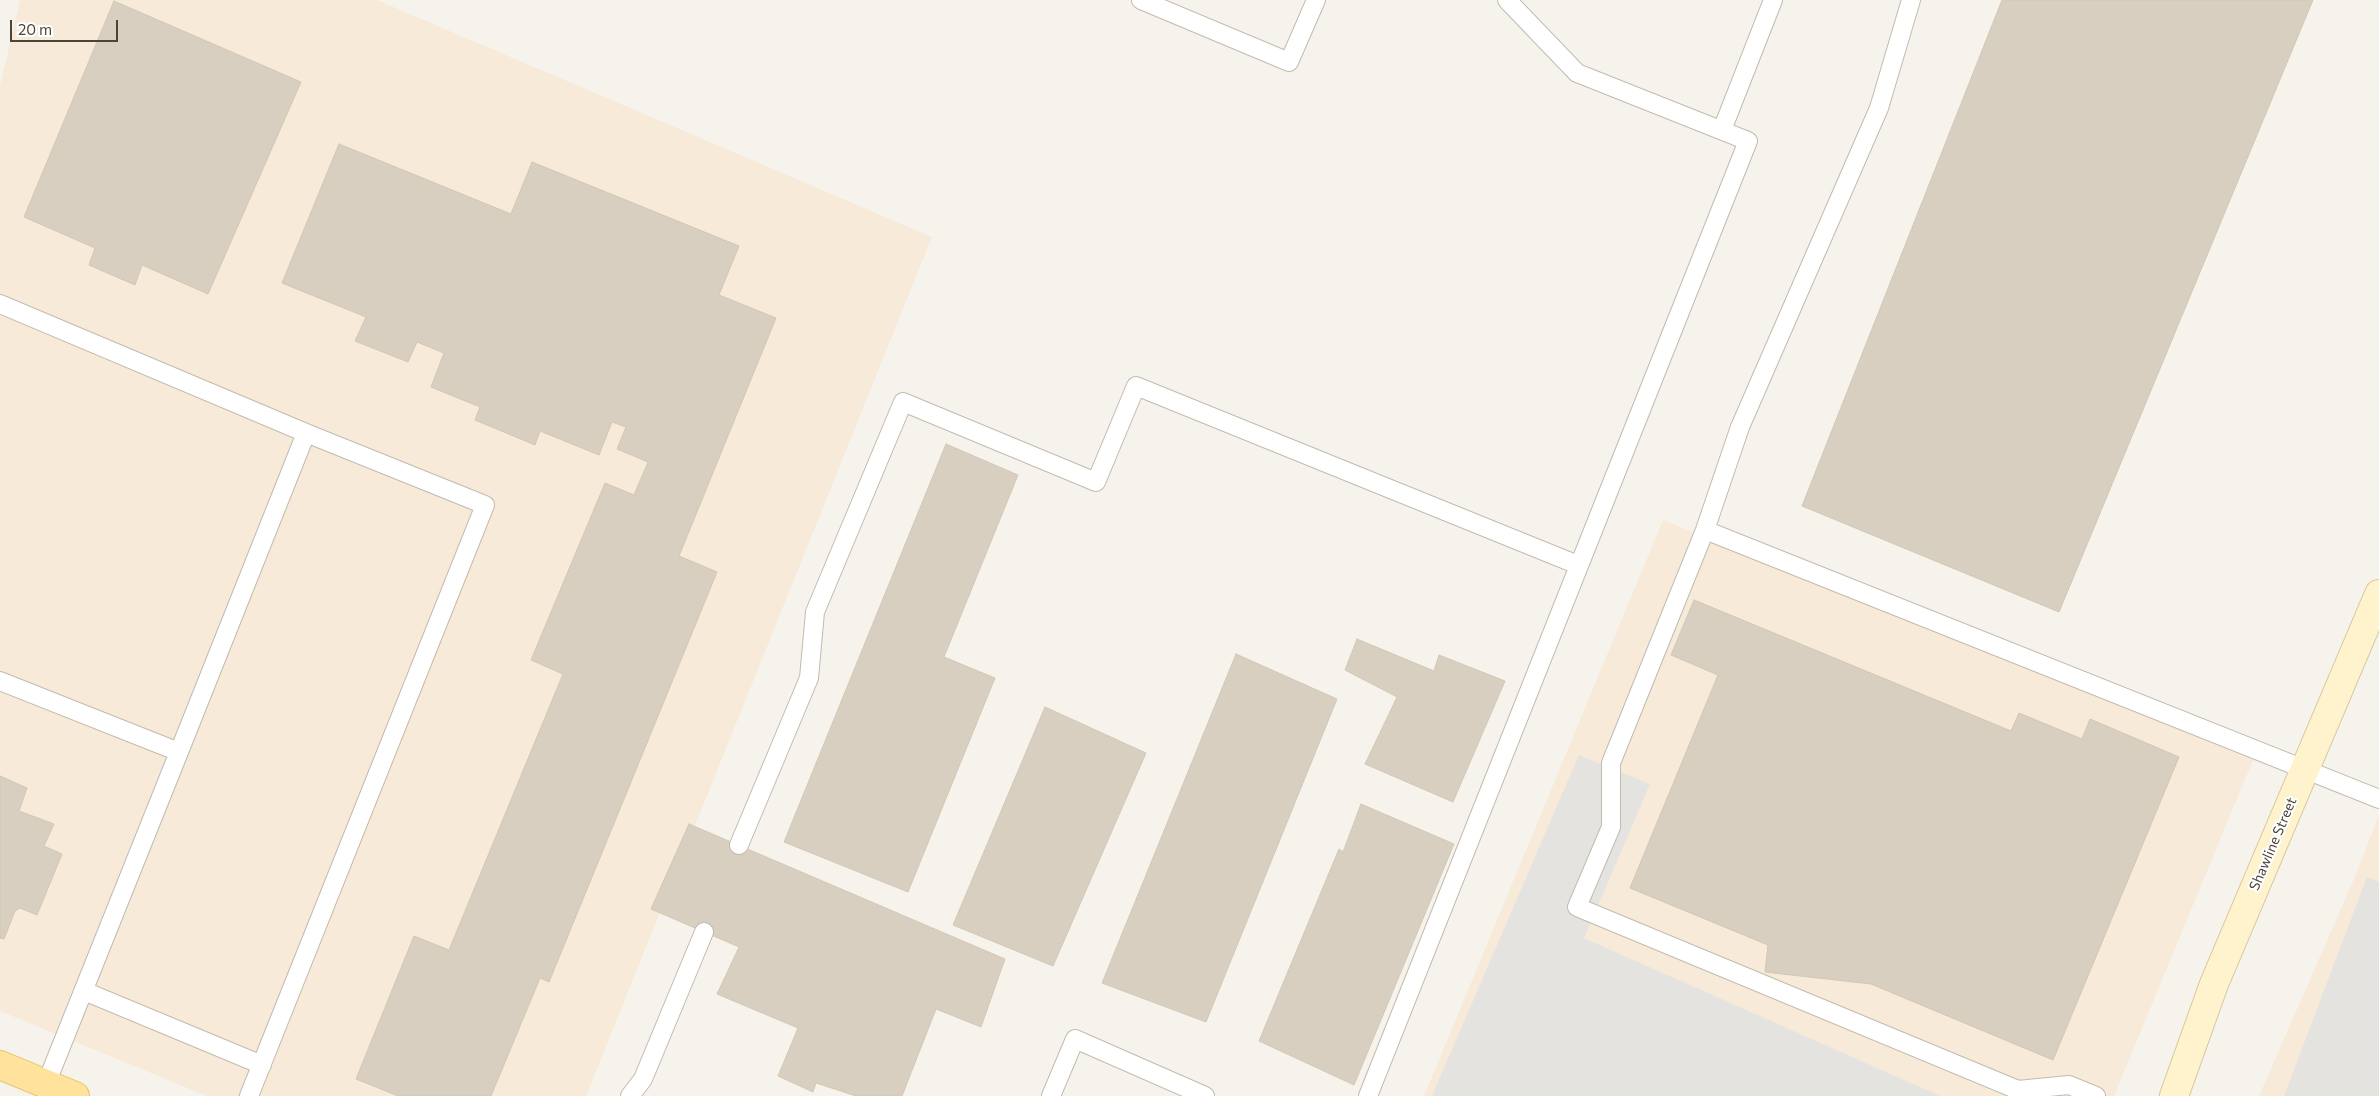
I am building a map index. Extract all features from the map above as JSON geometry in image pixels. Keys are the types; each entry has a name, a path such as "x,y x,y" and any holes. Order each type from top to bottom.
{"main road":[{"path":"0,1066 75,1096"}],"street":[{"name":"Shawline Street","path":"2174,1096 2214,984 2379,594"}],"lane":[{"path":"1141,0 1289,62 1316,0"},
{"path":"1368,1096 1748,141 1577,73 1507,0"},
{"path":"1722,130 1773,0"},
{"path":"1911,0 1879,108 1740,427 1705,530 1611,763 1611,827 1577,907 2018,1090 2069,1085 2096,1096"},
{"path":"0,304 306,433 485,505 248,1096"},
{"path":"739,845 809,678 815,612 903,402 1096,482 1136,386 1578,565"},
{"path":"46,1084 306,433"},
{"path":"1705,530 2379,799"},
{"path":"0,680 179,752"},
{"path":"630,1096 643,1079 704,932"},
{"path":"84,991 262,1065"},
{"path":"1051,1096 1075,1039 1205,1096"}],"shaded area":[{"path":"20,0 377,0 932,237 586,1096 207,1096 0,1011 0,86"},
{"path":"1663,520 2253,760 2114,1096 1424,1096"},
{"path":"1579,755 1650,784 1584,938 1940,1096 1432,1096"},
{"path":"2379,815 2379,1096 2259,1096 2354,879"},
{"path":"2367,877 2379,882 2379,1096 2284,1096"}],"building":[{"path":"2002,0 2313,0 2059,612 1802,506"},
{"path":"114,1 301,82 208,294 142,265 135,285 89,265 95,248 24,217"},
{"path":"339,144 511,214 532,162 739,246 719,295 776,318 679,556 717,572 549,982 540,978 491,1096 398,1096 356,1079 414,936 449,950 563,674 531,660 605,483 634,495 648,462 617,449 626,427 612,422 599,455 540,431 535,445 475,420 480,407 431,387 444,353 417,342 408,362 355,341 366,317 282,283"},
{"path":"946,444 1018,475 944,657 995,678 908,892 784,842"},
{"path":"1694,600 2011,731 2019,713 2082,739 2090,719 2179,757 2053,1060 1871,984 1765,972 1768,945 1630,888 1718,675 1671,655"},
{"path":"1357,639 1434,671 1439,655 1505,681 1453,802 1365,764 1397,697 1345,670"},
{"path":"1236,654 1337,699 1206,1022 1102,983"},
{"path":"1045,707 1146,753 1053,966 953,925"},
{"path":"0,776 27,788 19,811 54,824 44,846 62,854 37,915 20,908 15,911 4,939 0,938"},
{"path":"1361,804 1454,844 1354,1085 1259,1041 1339,849 1343,852"},
{"path":"689,824 1005,959 981,1027 936,1009 902,1096 856,1096 816,1083 813,1092 778,1076 798,1028 717,994 739,947 651,909"}]}
